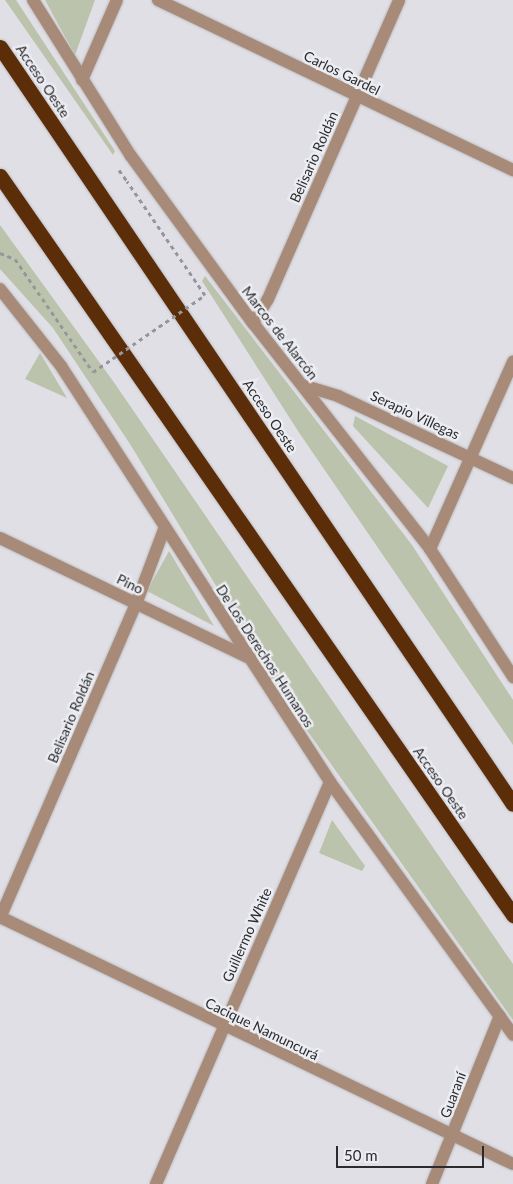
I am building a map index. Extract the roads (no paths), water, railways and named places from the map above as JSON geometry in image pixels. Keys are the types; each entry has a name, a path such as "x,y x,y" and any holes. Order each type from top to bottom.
{"highway":[{"name":"Acceso Oeste","path":"0,47 513,804"},
{"name":"Acceso Oeste","path":"0,176 513,915"}],"street":[{"name":"Marcos de Alarcón","path":"32,0 82,80 253,323 430,549 513,677"},
{"path":"82,80 117,0"},
{"name":"Carlos Gardel","path":"158,0 356,97 513,170"},
{"name":"Belisario Roldán","path":"253,323 268,299 399,0"},
{"name":"De Los Derechos Humanos","path":"0,289 61,366 247,657 330,782 513,1035"},
{"path":"430,549 513,362"},
{"name":"Serapio Villegas","path":"302,385 338,396 513,478"},
{"name":"Belisario Roldán","path":"0,917 136,604 165,526"},
{"name":"Pino","path":"0,538 247,657"},
{"name":"Guillermo White","path":"156,1184 330,782"},
{"name":"Cacique Namuncurá","path":"0,917 452,1138 513,1164"},
{"name":"Guaraní","path":"432,1184 500,1016"}]}
